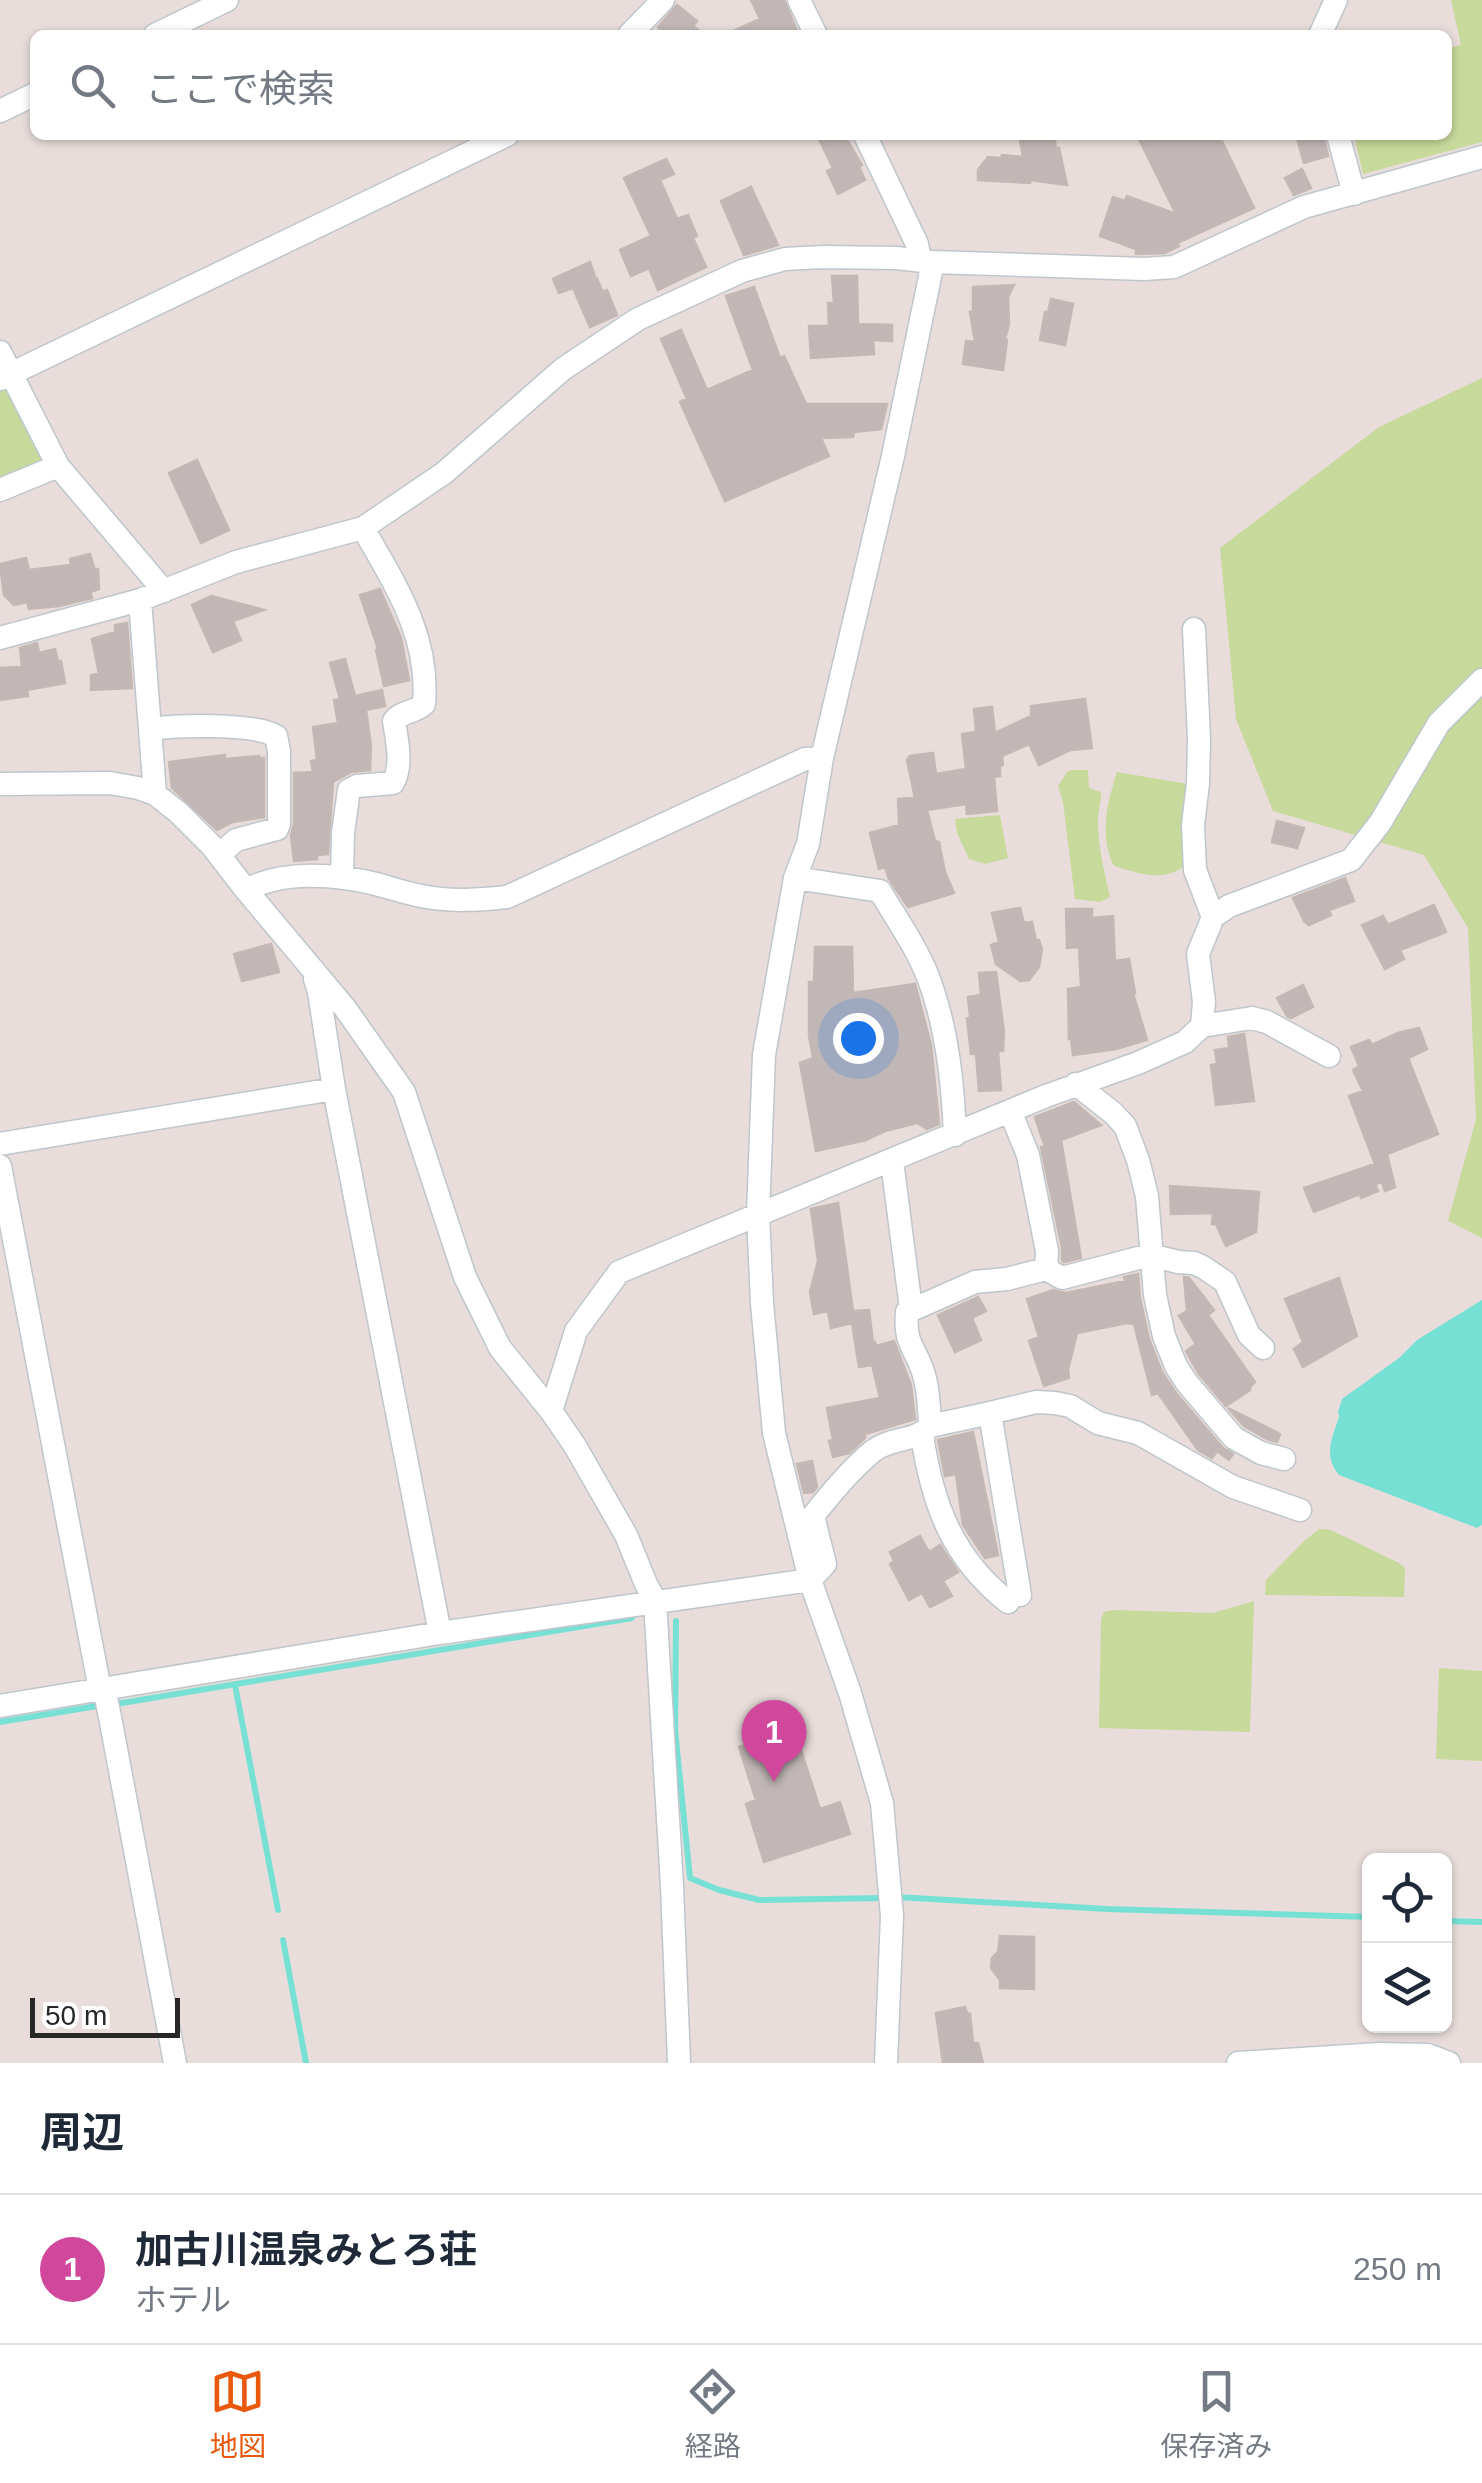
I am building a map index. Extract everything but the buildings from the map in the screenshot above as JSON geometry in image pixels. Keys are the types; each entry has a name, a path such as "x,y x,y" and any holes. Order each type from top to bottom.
{"street":[{"path":"165,30 227,0"},
{"path":"635,30 664,0"},
{"path":"799,0 814,30"},
{"path":"1322,30 1336,0"},
{"path":"0,110 30,96"},
{"path":"5,377 497,140"},
{"path":"867,140 926,261 888,476 822,758 808,844 795,878 764,1056 758,1214 774,1432 810,1580 850,1693 882,1803 892,1916 886,2063"},
{"path":"1339,140 1354,194"},
{"path":"0,638 140,600 236,562 363,528 444,473 563,370 638,319 742,271 785,259 878,258 1174,267 1304,207 1482,157"},
{"path":"0,352 5,377 58,466 164,591"},
{"path":"0,490 58,466"},
{"path":"342,878 349,790 393,783 398,774 394,721 419,710 426,690 414,622 363,528"},
{"path":"140,600 156,794"},
{"path":"1194,630 1199,738 1193,824 1195,870 1213,917"},
{"path":"1202,1026 1204,1002 1198,954 1213,917 1229,906 1352,860 1380,823 1439,723 1482,680"},
{"path":"150,729 217,727 276,736 280,824 278,828 236,840 219,855"},
{"path":"246,890 261,882 288,877 342,878 424,897 467,901 507,897 806,759 822,758"},
{"path":"0,784 110,783 156,794 180,813 219,855 345,1008 404,1092 464,1277 500,1348 575,1446 626,1536 656,1601 679,2063 690,2063"},
{"path":"795,878 880,891 932,988 952,1078 955,1135"},
{"path":"312,970 440,1634"},
{"path":"550,1411 576,1332 618,1272 1076,1084 1138,1063 1185,1042 1202,1026 1252,1018 1267,1022 1329,1056"},
{"path":"1076,1084 1126,1126 1147,1196 1155,1295 1176,1366 1234,1438 1284,1459"},
{"path":"0,1144 334,1089"},
{"path":"1010,1111 1028,1155 1047,1250 1046,1269"},
{"path":"892,1161 911,1308"},
{"path":"0,1166 175,2063"},
{"path":"990,1413 1014,1598 974,1570 936,1503 928,1476 928,1389 906,1335 907,1312 975,1282 1046,1269 1062,1278 1150,1255 1203,1266 1225,1282 1249,1335 1263,1348"},
{"path":"0,1706 440,1634 810,1580 825,1564 813,1516 872,1452 926,1430 1036,1402 1070,1406 1098,1422 1138,1434 1234,1487 1300,1510"},
{"path":"1238,2063 1379,2054 1428,2055 1449,2063"}],"green space":[{"path":"1451,0 1482,0 1482,142 1363,174 1355,140 1452,140 1452,48 1461,45"},
{"path":"1482,378 1482,1238 1448,1221 1476,1119 1468,928 1424,855 1273,811 1236,719 1220,548 1379,427"},
{"path":"6,386 43,456 40,465 0,483 0,388"},
{"path":"1071,770 1088,770 1089,788 1101,792 1099,836 1110,897 1100,902 1075,899 1058,786"},
{"path":"1117,772 1188,784 1182,814 1184,866 1158,875 1114,866 1106,831"},
{"path":"1000,815 1008,858 985,864 969,859 955,819"},
{"path":"1319,1529 1331,1530 1399,1563 1405,1568 1404,1597 1265,1595 1266,1580"},
{"path":"1254,1601 1250,1732 1099,1728 1104,1612 1213,1613"},
{"path":"1439,1668 1482,1671 1482,1761 1436,1759"}],"water":[{"path":"1482,1300 1482,1525 1477,1528 1339,1475 1330,1454 1342,1399 1399,1358 1417,1340"}],"waterway":[{"path":"116,1704 632,1618"},
{"path":"676,1621 675,1730 690,1878 759,1900 884,1898"},
{"path":"235,1685 278,1910"},
{"path":"0,1722 97,1706"},
{"path":"896,1897 1107,1909 1362,1917"},
{"path":"1452,1921 1482,1922"},
{"path":"283,1940 306,2063"}],"place":[{"name":"加古川温泉みとろ荘","path":"774,1782"}]}
